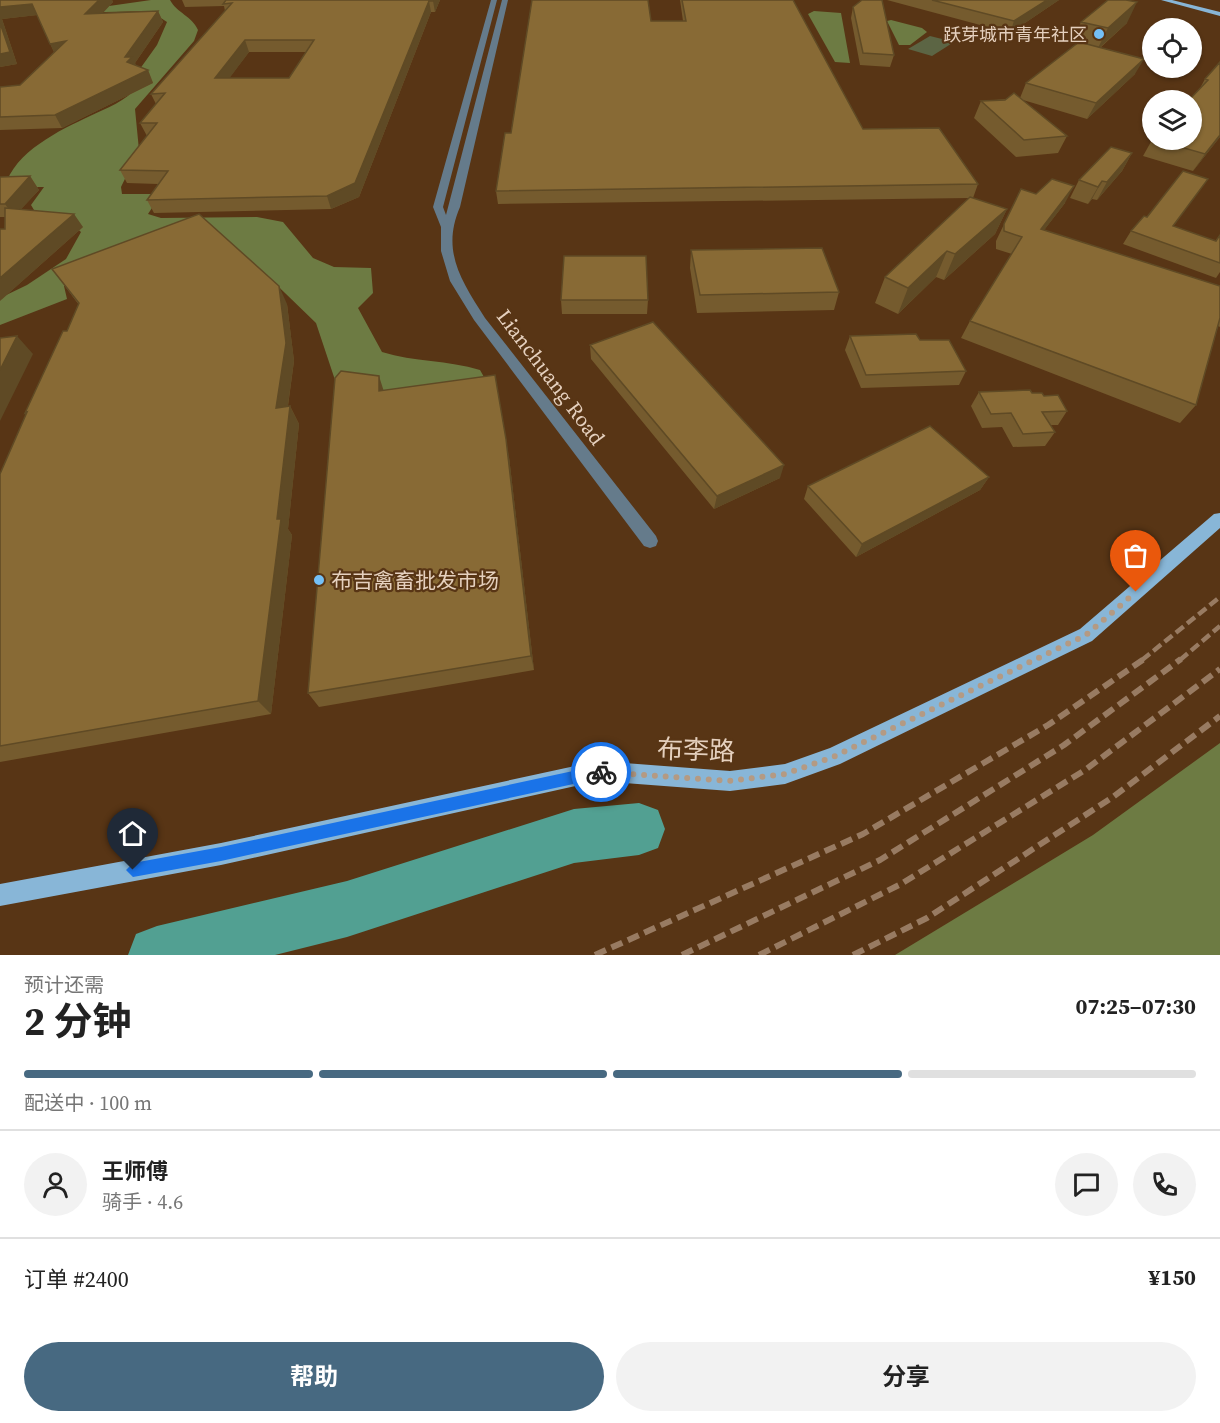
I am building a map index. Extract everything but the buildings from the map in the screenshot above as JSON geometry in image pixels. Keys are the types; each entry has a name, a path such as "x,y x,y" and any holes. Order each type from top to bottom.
{"main road":[{"path":"1164,0 1220,14"},
{"path":"1199,0 1220,5"},
{"name":"布李路","path":"0,895 221,854 598,771 729,781 785,774 833,757 1086,635 1220,519"}],"street":[{"name":"Lianchuang Road","path":"494,0 438,207 446,226 447,251 456,281 480,320 650,541"},
{"name":"Lianchuang Road","path":"446,226 454,207 505,0"}],"green space":[{"path":"151,0 170,0 198,30 194,41 135,109 139,150 121,187 122,194 161,194 148,214 161,218 257,217 283,222 313,258 334,267 371,268 373,293 358,308 382,352 468,367 480,370 484,377 407,401 335,380 316,323 255,264 216,235 64,286 67,299 0,325 0,298 27,285 66,259 81,232 71,223 37,215 31,205 44,187 5,187 10,174 28,153 52,135 128,96 138,86 137,73 157,45 167,22 150,11 60,13"},
{"path":"814,11 841,13 850,63 835,62 808,14"},
{"path":"887,21 922,28 927,32 910,45 899,45"},
{"path":"930,36 954,42 932,56 908,49"},
{"path":"1220,743 1220,955 895,955 1093,835"}],"waterway":[{"path":"157,955 347,909 574,836 639,829"}],"railway":[{"path":"1142,660 1220,597"},
{"path":"1180,660 1220,626"},
{"path":"595,955 863,834 1048,725 1144,659"},
{"path":"682,955 880,860 1064,745 1181,659"},
{"path":"759,955 901,884 1085,770 1220,669"},
{"path":"853,955 927,918 1113,797 1220,716"}],"way so far":[{"path":"601,772 729,781 785,774 833,757 1086,635 1136,592"}],"place":[{"name":"跃芽城市青年社区","path":"1099,34"},
{"name":"布吉禽畜批发市场","path":"319,580"}],"route":[{"path":"133,870 221,854 601,772"}]}
